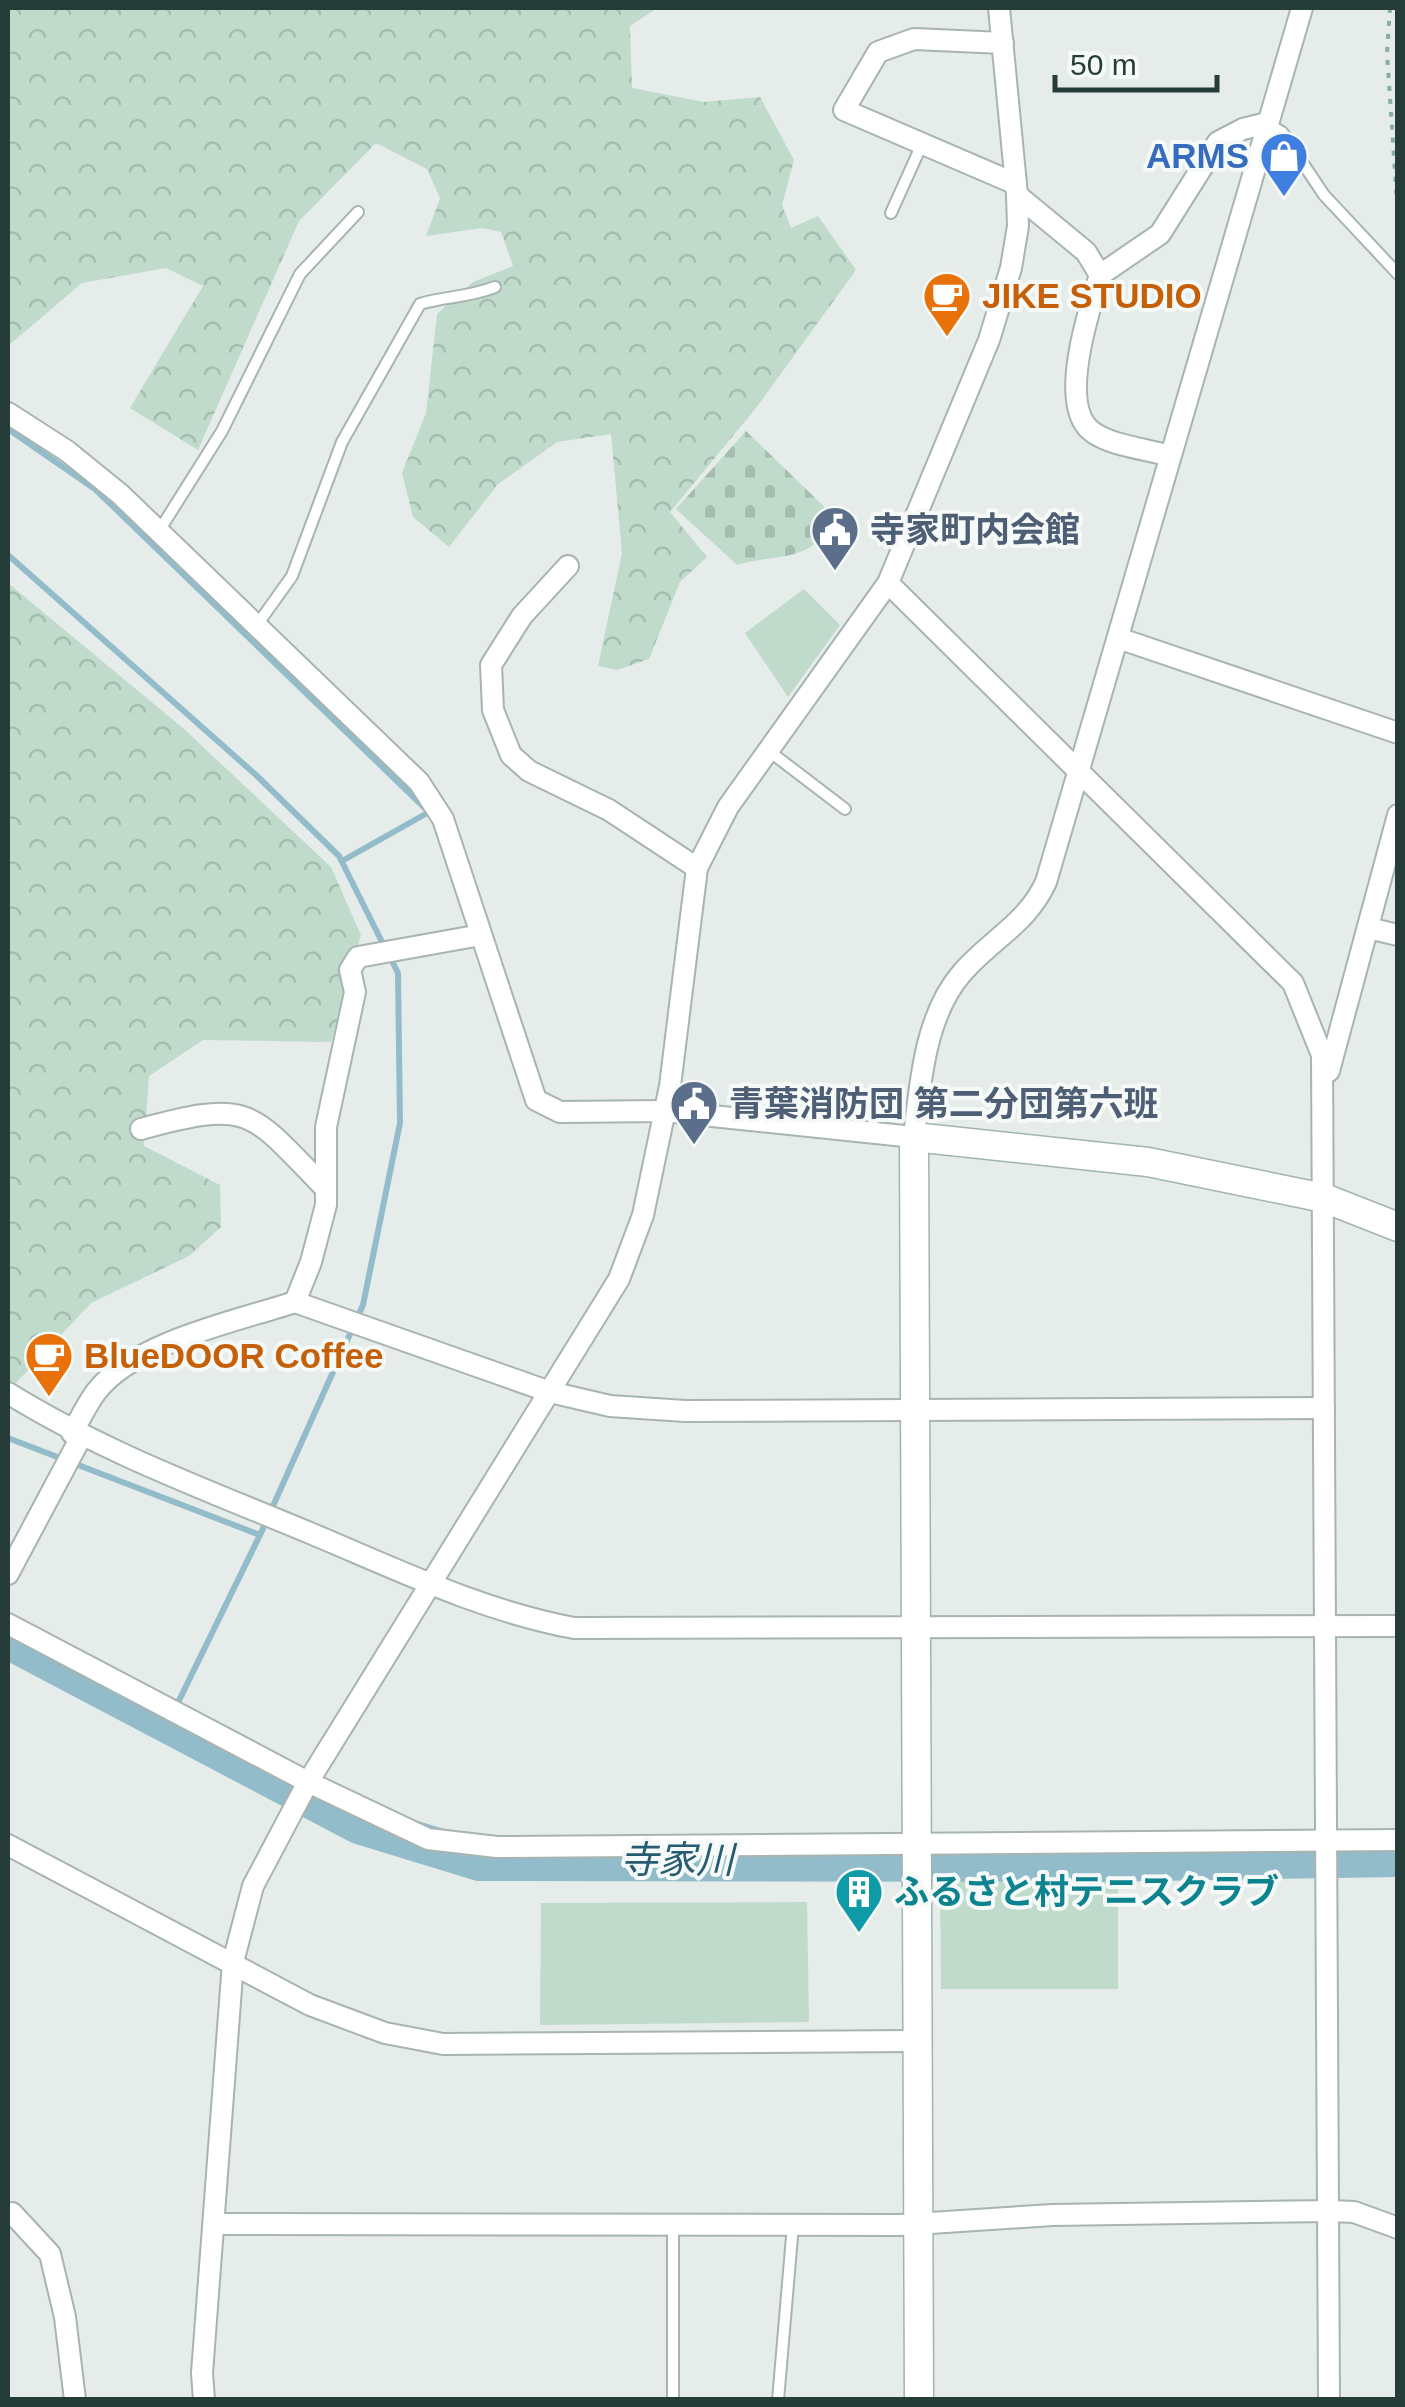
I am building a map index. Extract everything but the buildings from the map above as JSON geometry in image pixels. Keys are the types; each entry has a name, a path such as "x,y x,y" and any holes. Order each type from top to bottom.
{"street":[{"path":"204,2400 202,2373 233,1962 254,1886 308,1782 550,1392 632,1248 664,1110 697,868 708,838 888,583 989,340 1011,268 1018,226 998,8"},
{"path":"919,2400 914,2042 914,1137 926,1060 940,1010 961,974 1036,904 1080,771 1302,8"},
{"path":"1003,43 914,39 878,52 844,110 1016,190 1086,252 1100,275"},
{"path":"1169,456 1095,434 1083,424 1077,395 1080,335 1100,275 1160,234 1218,142 1267,123"},
{"path":"8,414 67,451 159,531 420,782 443,819 536,1100 560,1112 664,1110 1148,1162 1324,1198 1398,1227"},
{"path":"568,566 522,616 491,665 493,710 510,754 529,771 609,810 697,868"},
{"path":"888,583 1294,983 1318,1037 1324,1088 1329,2400"},
{"path":"1118,638 1398,732"},
{"path":"1324,1088 1398,816"},
{"path":"1368,928 1398,935"},
{"path":"294,1302 311,1262 326,1205 326,1127 356,992 350,970 358,957 481,935"},
{"path":"141,1129 194,1115 234,1112 264,1125 326,1189"},
{"path":"8,1574 98,1389 136,1362 186,1337 294,1302 550,1392 610,1406 685,1411 1324,1408"},
{"path":"8,1392 76,1435 433,1584 535,1621 574,1628 1398,1626"},
{"path":"8,1624 308,1782 428,1839 497,1847 917,1854 1327,1851 1398,1840"},
{"path":"8,1845 310,2004 385,2033 443,2044 914,2042"},
{"path":"216,2224 917,2224 1052,2215 1330,2211 1354,2212 1398,2228"},
{"path":"12,2214 50,2254 65,2316 74,2400"}],"lane":[{"path":"1267,123 1282,132 1324,195 1398,274"},
{"path":"891,214 922,144"},
{"path":"159,531 222,432 300,274 358,212"},
{"path":"257,625 292,576 342,442 420,304 440,298 462,299 495,287"},
{"path":"769,751 845,809"},
{"path":"674,2225 674,2400"},
{"path":"778,2400 793,2225"}],"path":[{"path":"1390,8 1388,53 1398,216"}],"green space":[{"path":"8,8 657,8 630,26 632,88 704,102 760,97 794,160 782,205 791,228 818,216 856,270 756,408 670,512 707,557 680,582 649,659 617,670 598,666 622,553 611,434 557,442 498,484 449,547 413,517 402,473 426,413 437,314 473,282 513,266 501,232 482,228 426,236 440,198 427,169 376,143 299,221 198,450 130,408 203,286 166,268 82,283 8,346"},
{"path":"746,431 839,521 803,551 737,565 676,509"},
{"path":"8,583 184,729 331,867 361,935 331,1042 203,1040 149,1076 144,1146 220,1185 221,1227 189,1256 91,1303 14,1385 8,1381"},
{"path":"804,589 840,625 788,697 745,633"},
{"path":"940,1878 1118,1878 1118,1989 941,1989"},
{"path":"807,1902 809,2022 540,2025 541,1903"}],"waterway":[{"path":"8,429 95,489 429,812 342,861"},
{"path":"8,555 256,775 339,856 384,946"},
{"path":"168,1723 260,1535 363,1305 400,1123 398,973 390,957"},
{"path":"8,1438 260,1535"},
{"name":"寺家川","path":"8,1639 359,1824 480,1861 1096,1862 1398,1857"}],"place":[{"name":"ARMS","path":"1284,198"},
{"name":"JIKE STUDIO","path":"947,338"},
{"name":"寺家町内会館","path":"835,572"},
{"name":"青葉消防団 第二分団第六班","path":"694,1146"},
{"name":"BlueDOOR Coffee","path":"49,1398"},
{"name":"ふるさと村テニスクラブ","path":"859,1934"}]}
